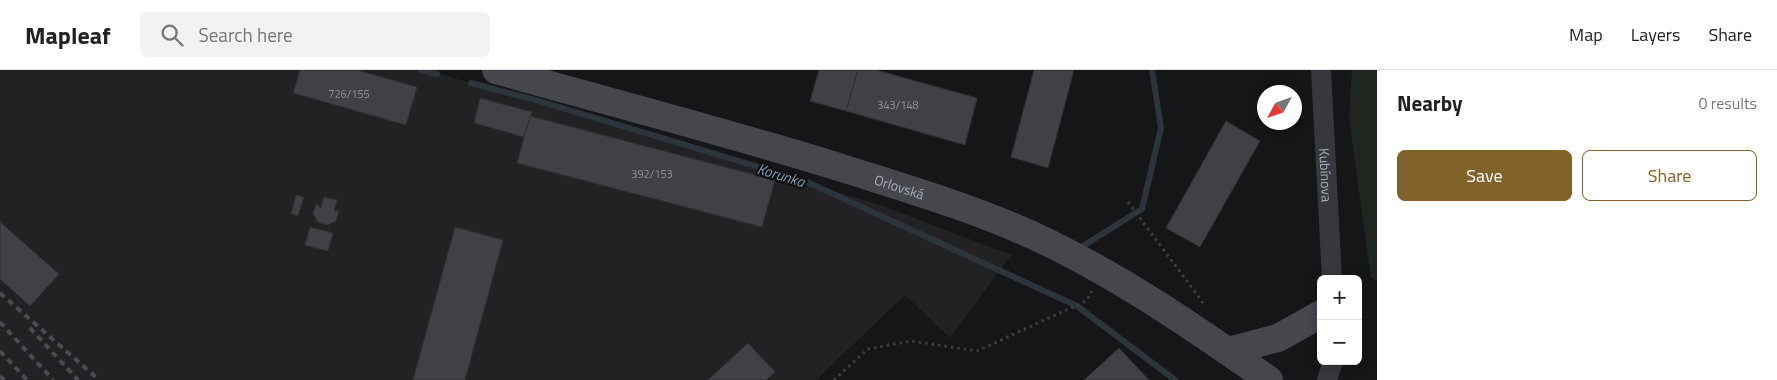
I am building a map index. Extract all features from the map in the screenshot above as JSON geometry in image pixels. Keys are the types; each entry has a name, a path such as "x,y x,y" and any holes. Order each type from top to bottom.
{"main road":[{"name":"Orlovská","path":"496,70 792,153 918,192 1008,225 1104,272 1139,292 1269,380"},
{"path":"1228,351 1278,338 1317,316"}],"street":[{"name":"Kubínova","path":"1321,70 1332,275"},
{"path":"1327,380 1332,365"}],"path":[{"path":"834,380 868,349 910,341 977,351 1086,301 1104,272"}],"shaded area":[{"path":"0,70 427,70 883,206 1011,255 950,338 905,295 816,380 0,380"},
{"path":"1352,70 1377,70 1377,281 1371,278 1349,119"}],"building":[{"path":"300,70 357,70 417,87 406,125 293,93"},
{"path":"819,70 858,70 846,111 810,101"},
{"path":"858,70 876,70 977,98 965,145 846,111"},
{"path":"1034,70 1074,70 1048,168 1011,157"},
{"path":"480,98 532,112 524,137 474,123"},
{"path":"530,116 775,180 762,227 517,163"},
{"path":"1226,121 1260,141 1200,247 1166,228"},
{"path":"296,195 304,197 298,216 291,214"},
{"path":"324,197 337,200 334,211 339,211 336,221 327,225 318,222 313,214 316,204 321,208"},
{"path":"0,222 59,274 30,306 0,279"},
{"path":"310,227 333,233 328,251 305,245"},
{"path":"455,227 503,240 465,380 413,380"},
{"path":"748,343 775,372 766,380 708,380"},
{"path":"1119,348 1149,380 1084,380"}],"waterway":[{"name":"Korunka","path":"421,70 437,74"},
{"name":"Korunka","path":"1083,246 1142,209 1161,128 1152,70"},
{"name":"Korunka","path":"471,83 539,101 805,181 1077,306 1175,380"}],"railway":[{"path":"0,293 99,380"},
{"path":"0,322 53,380"},
{"path":"30,328 78,380"},
{"path":"0,351 27,380"},
{"path":"0,376 4,380"}]}
